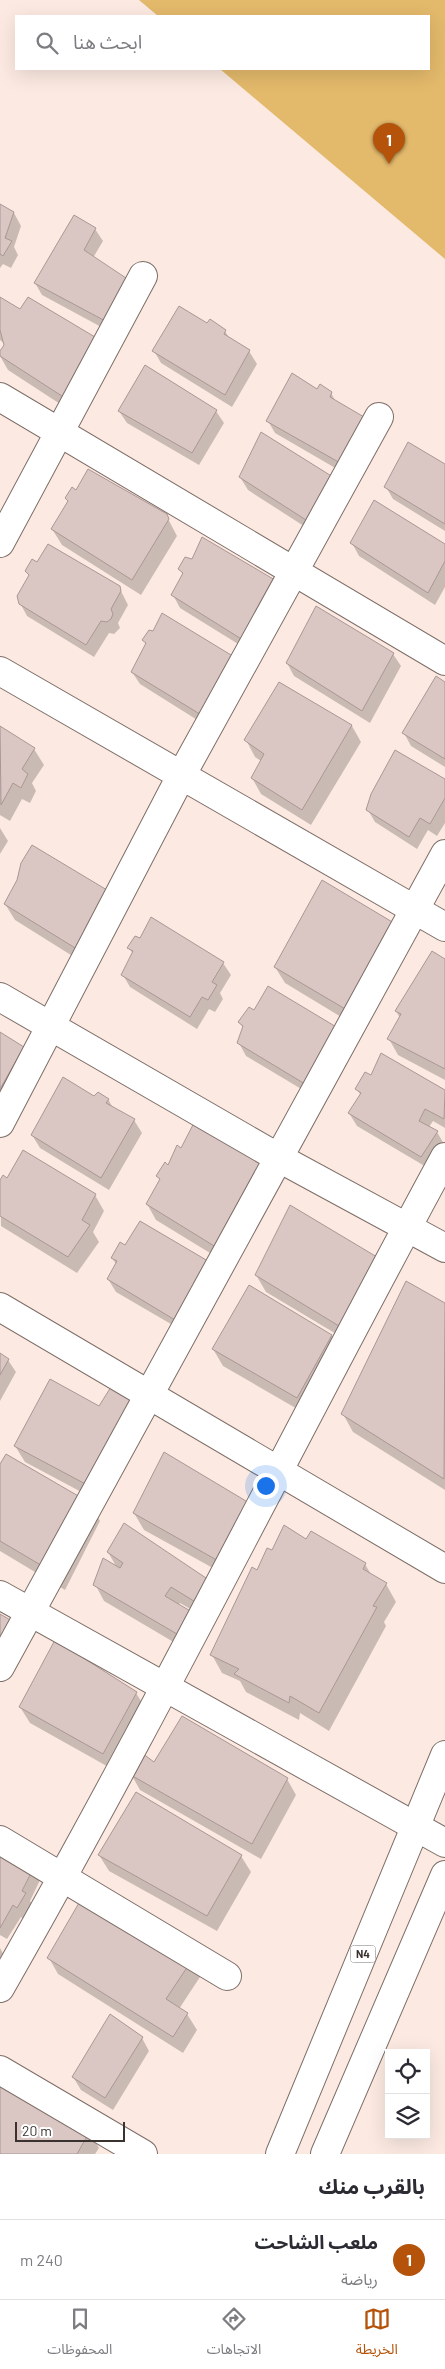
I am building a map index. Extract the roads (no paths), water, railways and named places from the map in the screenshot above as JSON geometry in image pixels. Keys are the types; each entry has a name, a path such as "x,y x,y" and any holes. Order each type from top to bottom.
{"main road":[{"path":"0,544 143,276"},
{"path":"0,397 445,661"},
{"path":"0,1123 181,776 379,417"},
{"path":"0,671 445,927"},
{"path":"0,1667 445,854"},
{"path":"0,997 279,1158 445,1248"},
{"path":"0,1988 63,1878 166,1688 445,1157"},
{"path":"0,1307 148,1396 445,1569"},
{"path":"0,1595 445,1843"},
{"name":"N4","path":"280,2154 445,1754"},
{"path":"0,1840 227,1976"},
{"path":"325,2154 445,1875"},
{"path":"0,2070 143,2154"}],"place":[{"name":"ملعب الشاحت","path":"389,164"}]}
